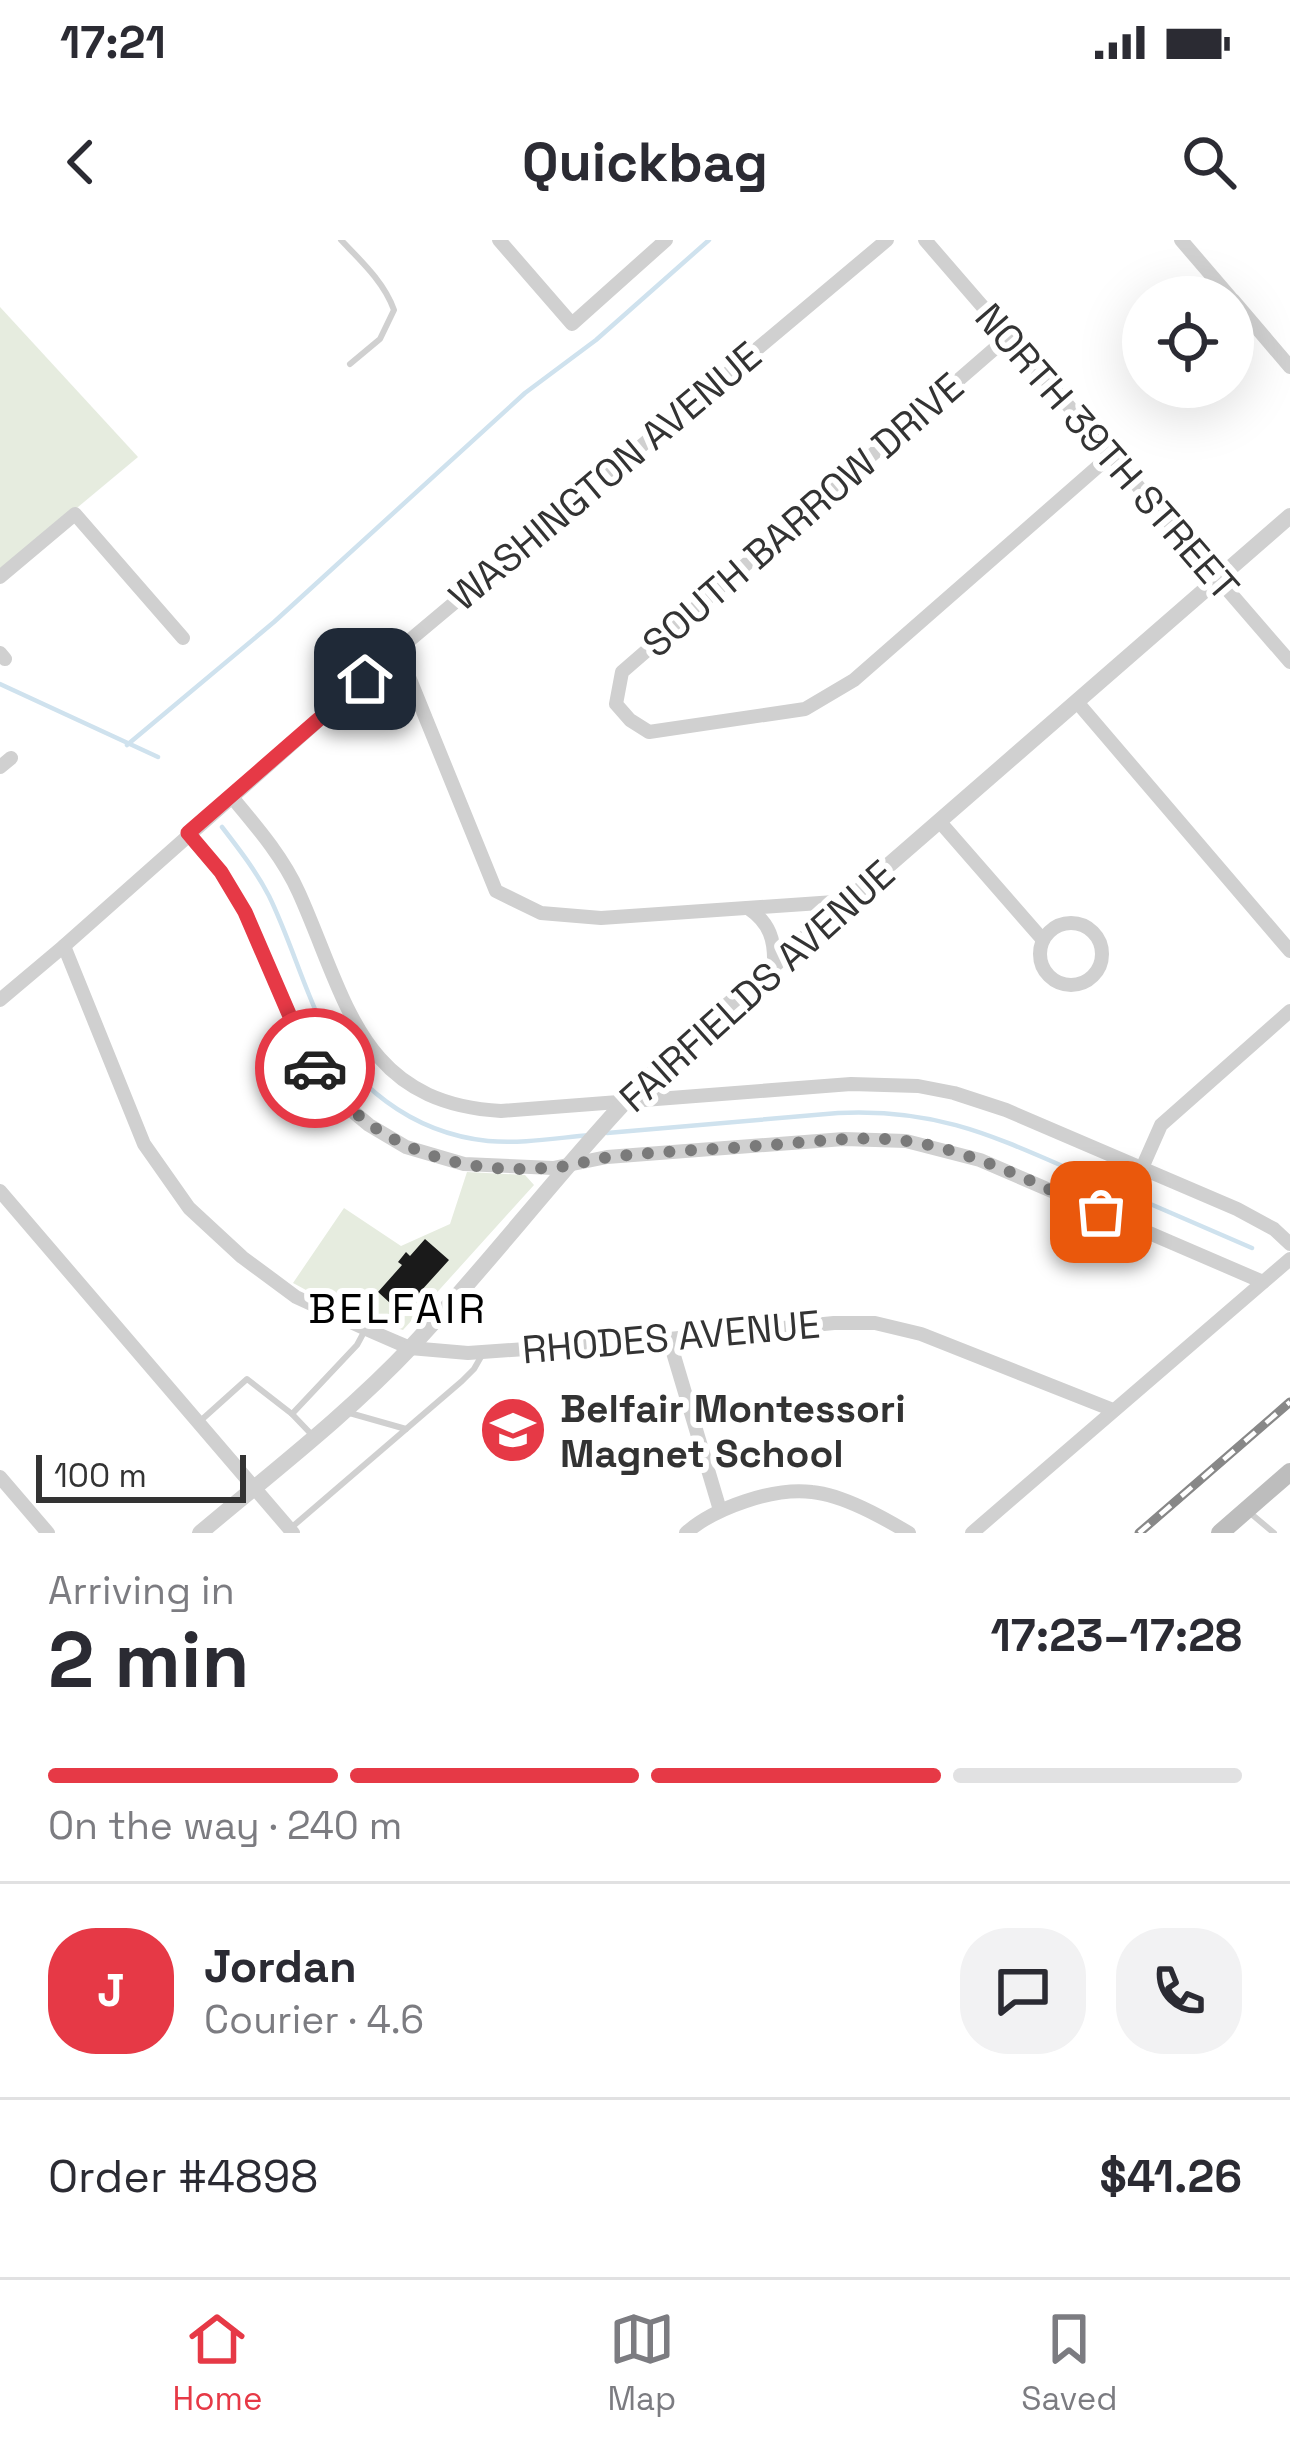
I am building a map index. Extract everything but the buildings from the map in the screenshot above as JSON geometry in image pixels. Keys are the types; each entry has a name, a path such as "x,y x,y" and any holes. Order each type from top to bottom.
{"main road":[{"path":"1220,1533 1290,1472"}],"street":[{"path":"499,240 572,324 666,240"},
{"name":"WASHINGTON AVENUE","path":"0,1000 398,650 887,240"},
{"name":"NORTH 39TH STREET","path":"925,240 1290,662"},
{"path":"1181,240 1212,276"},
{"path":"1254,325 1290,367"},
{"name":"SOUTH BARROW DRIVE","path":"1008,337 622,672 616,704 629,720 649,732 805,709 854,680 1110,456"},
{"path":"0,577 75,514 183,638"},
{"name":"FAIRFIELDS AVENUE","path":"200,1533 410,1348 666,1059 1290,516"},
{"path":"398,650 496,891 541,914 601,918 850,901"},
{"path":"1077,702 1290,951"},
{"path":"231,796 269,843 298,891 359,1032 406,1083 446,1103 484,1110 531,1109 850,1084 918,1087 1006,1110 1237,1209 1274,1229 1290,1244"},
{"path":"940,822 1043,940"},
{"path":"188,833 221,872 245,912 308,1058 369,1125 406,1147 464,1164 553,1168 578,1158 844,1139 906,1141 980,1160 1263,1282"},
{"path":"748,908 769,928 775,946 774,966"},
{"path":"1065,923 1085,926 1100,940 1098,970 1082,983 1061,984 1041,962 1043,940 1065,923"},
{"name":"RHODES AVENUE","path":"64,946 144,1144 189,1208 242,1257 296,1297 366,1329 410,1348 483,1352 875,1323 921,1334 1113,1410"},
{"path":"1142,1168 1161,1125 1290,1012"},
{"path":"0,1192 291,1531"},
{"path":"971,1533 1290,1259"},
{"path":"669,1339 720,1510"},
{"path":"0,1477 48,1533"},
{"path":"686,1533 720,1510 758,1497 811,1491 872,1511 909,1533"}],"lane":[{"path":"341,240 375,277 394,310 380,339 350,364"},
{"path":"292,1414 357,1345 366,1329"},
{"path":"291,1531 462,1381 483,1352"},
{"path":"198,1423 247,1379 313,1436"},
{"path":"342,1411 406,1429"},
{"path":"1246,1510 1274,1533"}],"shaded area":[{"path":"0,307 138,457 0,572"},
{"path":"467,1172 525,1175 534,1185 403,1330 347,1310 293,1283 344,1208 401,1246 450,1224"}],"waterway":[{"path":"127,745 274,622 525,393 596,340 709,240"},
{"path":"0,684 158,757"},
{"path":"222,827 269,896 331,1041 365,1084 409,1116 460,1136 526,1141 590,1135"},
{"path":"607,1133 838,1113 908,1115 967,1128 1025,1150 1252,1248"}],"railway":[{"path":"1139,1533 1290,1402"}],"way so far":[{"path":"315,1068 369,1125 406,1147 464,1164 553,1168 607,1157 888,1139 958,1152 1101,1212"}],"place":[{"name":"Belfair Montessori Magnet School","path":"513,1430"}],"district":[{"name":"BELFAIR","path":"398,1308"}],"route":[{"path":"315,1068 245,912 221,872 188,833 365,679"}]}
